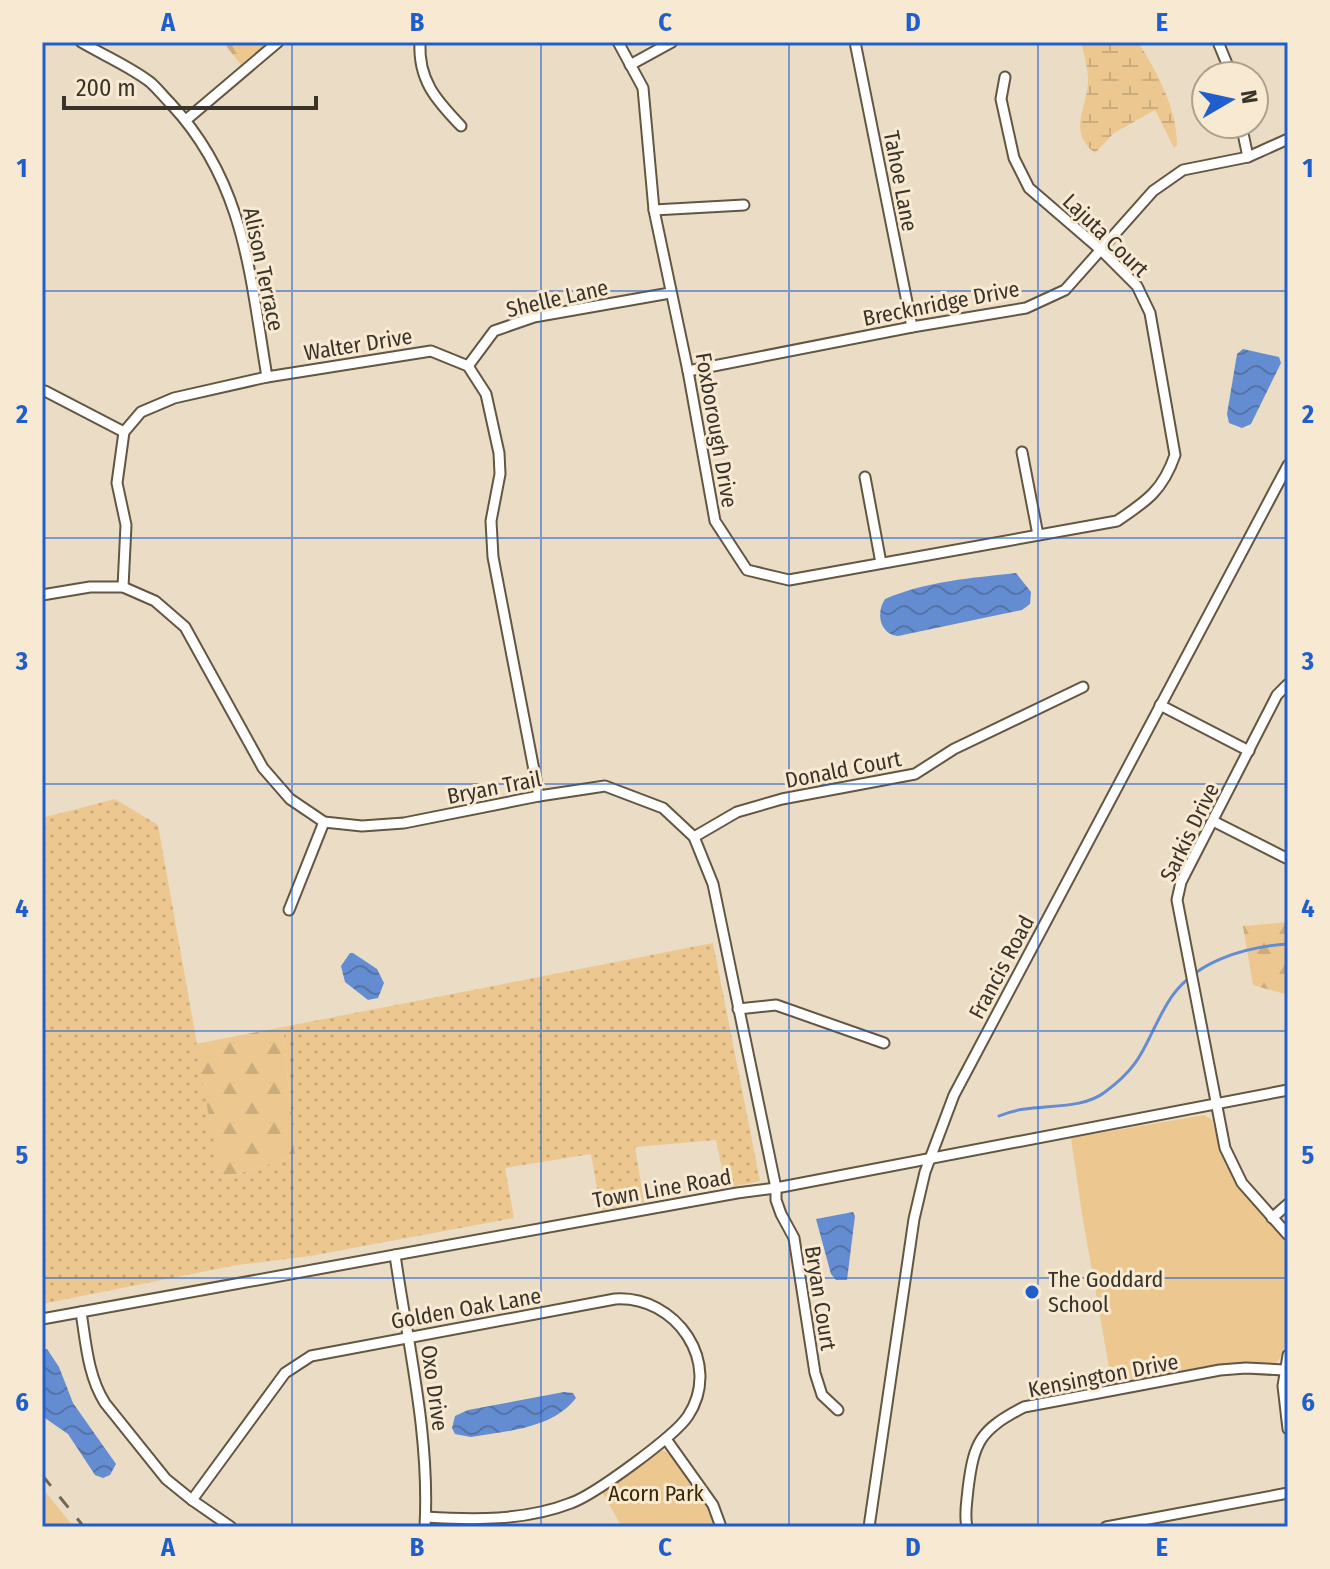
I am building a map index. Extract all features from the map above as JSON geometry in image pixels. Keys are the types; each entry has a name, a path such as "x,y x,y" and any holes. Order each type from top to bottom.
{"street":[{"name":"Alison Terrace","path":"81,42 150,82 186,120 215,162 244,242 267,377"},
{"path":"186,120 278,42"},
{"path":"420,42 419,59 432,96 461,126"},
{"name":"Foxborough Drive","path":"618,42 643,88 654,210 715,521 747,570 789,580 1117,521 1152,497 1168,474"},
{"path":"630,65 672,42"},
{"name":"Tahoe Lane","path":"855,42 912,327"},
{"name":"Lajuta Court","path":"1005,77 1001,99 1014,158 1029,188 1101,250 1137,286 1150,313 1175,455 1168,474"},
{"name":"Brecknridge Drive","path":"688,371 1026,308 1065,290 1153,191 1183,170 1248,157 1288,139"},
{"path":"1244,140 1248,157"},
{"path":"654,210 744,205"},
{"name":"Shelle Lane","path":"468,366 494,331 534,317 670,293"},
{"name":"Walter Drive","path":"124,432 141,412 174,398 267,377 431,351 468,366"},
{"path":"468,366 486,394 499,453 500,474 491,521 493,557 539,796"},
{"path":"45,391 124,432 117,483 126,525 123,587"},
{"path":"1022,452 1038,535"},
{"name":"Francis Road","path":"869,1527 910,1241 929,1158 954,1095 1288,465"},
{"path":"865,477 881,563"},
{"name":"Bryan Trail","path":"42,595 90,587 123,587 155,601 185,627 263,768 290,799 324,822 362,826 404,823 605,786 663,808 694,837 713,884 776,1188"},
{"name":"Sarkis Drive","path":"1288,684 1277,695 1181,882 1177,900 1220,1132 1230,1162 1242,1183 1288,1235"},
{"name":"Donald Court","path":"694,837 737,812 782,799 915,774 954,749 1083,687"},
{"path":"1160,705 1249,751"},
{"path":"1213,821 1288,859"},
{"path":"289,910 324,822"},
{"path":"738,1009 776,1005 884,1043"},
{"name":"Town Line Road","path":"42,1319 776,1188 1288,1090"},
{"name":"Bryan Court","path":"776,1188 781,1214 794,1238 815,1373 822,1395 838,1410"},
{"path":"1272,1218 1288,1204"},
{"name":"Oxo Drive","path":"395,1255 424,1437 426,1522"},
{"name":"Golden Oak Lane","path":"192,1500 280,1380 292,1367 320,1353 615,1299 653,1305 681,1326 694,1347 699,1369 698,1393 681,1425 666,1439 572,1503 488,1519 426,1522"},
{"path":"81,1312 90,1370 97,1391 166,1479 231,1527"},
{"path":"1288,1355 1284,1370 1288,1429"},
{"name":"Kensington Drive","path":"967,1527 965,1516 972,1456 983,1434 1000,1419 1024,1407 1220,1370 1284,1370"},
{"path":"666,1439 713,1505 721,1527"},
{"path":"1106,1527 1288,1493"}],"green space":[{"path":"223,42 266,42 267,43 241,65"},
{"path":"1081,42 1138,42 1170,104 1176,131 1177,145 1174,148 1155,110 1114,133 1095,153 1087,145 1080,128 1088,81"},
{"path":"115,799 158,825 221,1179 295,1156 283,1027 713,943 760,1181 726,1188 716,1140 635,1147 644,1202 601,1211 591,1154 505,1168 514,1218 310,1256 237,1265 42,1304 42,818"},
{"path":"1288,922 1288,995 1253,985 1243,926"},
{"path":"283,1027 295,1156 221,1179 195,1044"},
{"path":"1204,1115 1212,1120 1222,1156 1235,1182 1288,1243 1289,1308 1282,1355 1275,1364 1231,1363 1112,1384 1071,1138"},
{"name":"Acorn Park","path":"661,1450 670,1453 705,1503 715,1527 622,1527 602,1492"},
{"path":"42,1488 74,1527 42,1527"}],"water":[{"path":"1243,349 1279,357 1281,363 1251,424 1242,428 1229,423 1227,414 1237,354"},
{"path":"1016,573 1031,592 1030,604 1022,610 898,636 887,631 881,622 885,599 901,593 950,581"},
{"path":"350,953 377,969 384,983 378,998 368,1000 345,982 341,966"},
{"path":"853,1212 847,1280 836,1280 831,1274 816,1219"},
{"path":"47,1349 59,1367 73,1403 116,1464 110,1475 103,1478 95,1475 68,1434 42,1416 42,1350"},
{"path":"564,1392 573,1393 576,1398 554,1416 528,1427 471,1437 455,1434 452,1428 455,1416 468,1410"}],"waterway":[{"path":"999,1116 1026,1109 1082,1102 1105,1092 1136,1062 1167,1004 1190,977 1236,953 1288,944"}],"railway":[{"path":"42,1475 84,1527"}],"place":[{"name":"The Goddard School","path":"1032,1292"}]}
